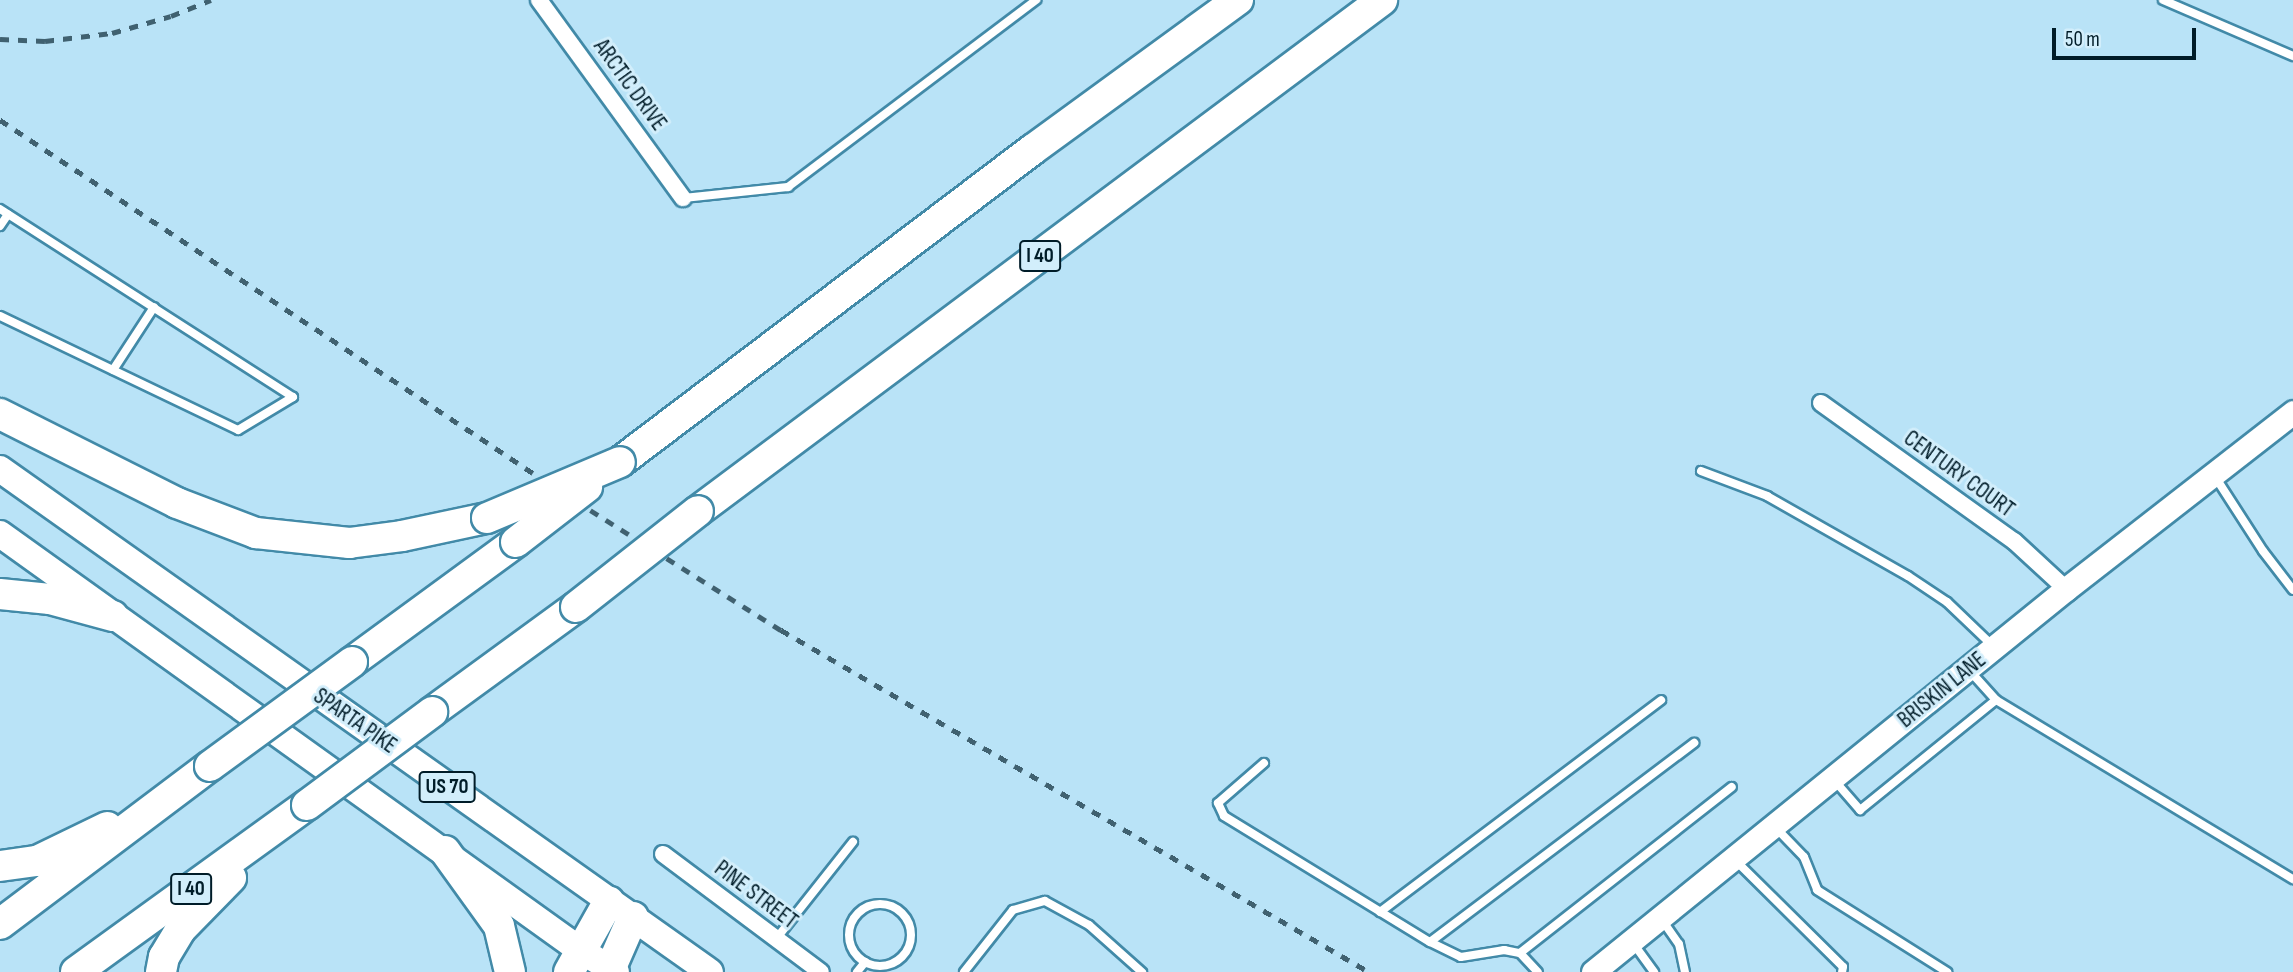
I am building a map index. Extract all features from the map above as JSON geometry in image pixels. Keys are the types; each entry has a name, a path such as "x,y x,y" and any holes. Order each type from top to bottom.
{"highway":[{"path":"0,924 516,542 1032,150 1238,0"},
{"name":"I 40","path":"76,972 576,607 698,511 1382,0"},
{"path":"0,414 177,503 256,533 349,543 402,536 487,518 620,462"},
{"path":"0,594 50,599 113,616"},
{"path":"0,866 37,862 106,827 210,766"},
{"path":"161,972 164,957 180,930 307,805"},
{"path":"445,851 499,926 510,972"},
{"path":"574,961 621,909"},
{"path":"612,971 621,909"}],"main road":[{"name":"SPARTA PIKE","path":"0,469 710,972"},
{"name":"US 70","path":"0,534 445,851 574,961 612,971"}],"street":[{"name":"ARCTIC DRIVE","path":"540,0 683,198"},
{"name":"CENTURY COURT","path":"1821,403 2014,541 2066,589"},
{"name":"BRISKIN LANE","path":"1593,972 2066,589 2293,412"},
{"name":"PINE STREET","path":"663,854 821,972"}],"lane":[{"path":"683,198 788,187 1036,0"},
{"path":"2163,0 2293,56"},
{"path":"0,209 293,397 238,430 0,316"},
{"path":"0,226 8,214"},
{"path":"113,370 154,307"},
{"path":"1701,471 1767,496 1908,576 1947,602 1994,647"},
{"path":"2214,475 2263,551 2293,590"},
{"path":"1968,668 1996,700 2293,879"},
{"path":"1380,912 1661,700"},
{"path":"1832,778 1860,810 1996,700"},
{"path":"1430,942 1694,743"},
{"path":"1264,763 1217,803 1224,816 1430,942 1461,957 1504,950 1520,953 1538,972"},
{"path":"1520,953 1732,787"},
{"path":"1774,826 1804,856 1817,890 1947,972"},
{"path":"776,939 853,842"},
{"path":"1733,858 1843,967 1842,972"},
{"path":"964,972 1013,911 1045,901 1089,925 1142,972"},
{"path":"886,905 902,913 911,930 908,949 902,957 884,966 865,962 850,947 851,925 869,907 886,905"},
{"path":"1660,918 1679,944 1685,972"},
{"path":"1631,941 1654,972"},
{"path":"857,972 865,962"}],"railway":[{"path":"0,39 45,41 112,33 171,16 211,0"},
{"path":"0,120 560,491 781,630 1369,972"}]}
